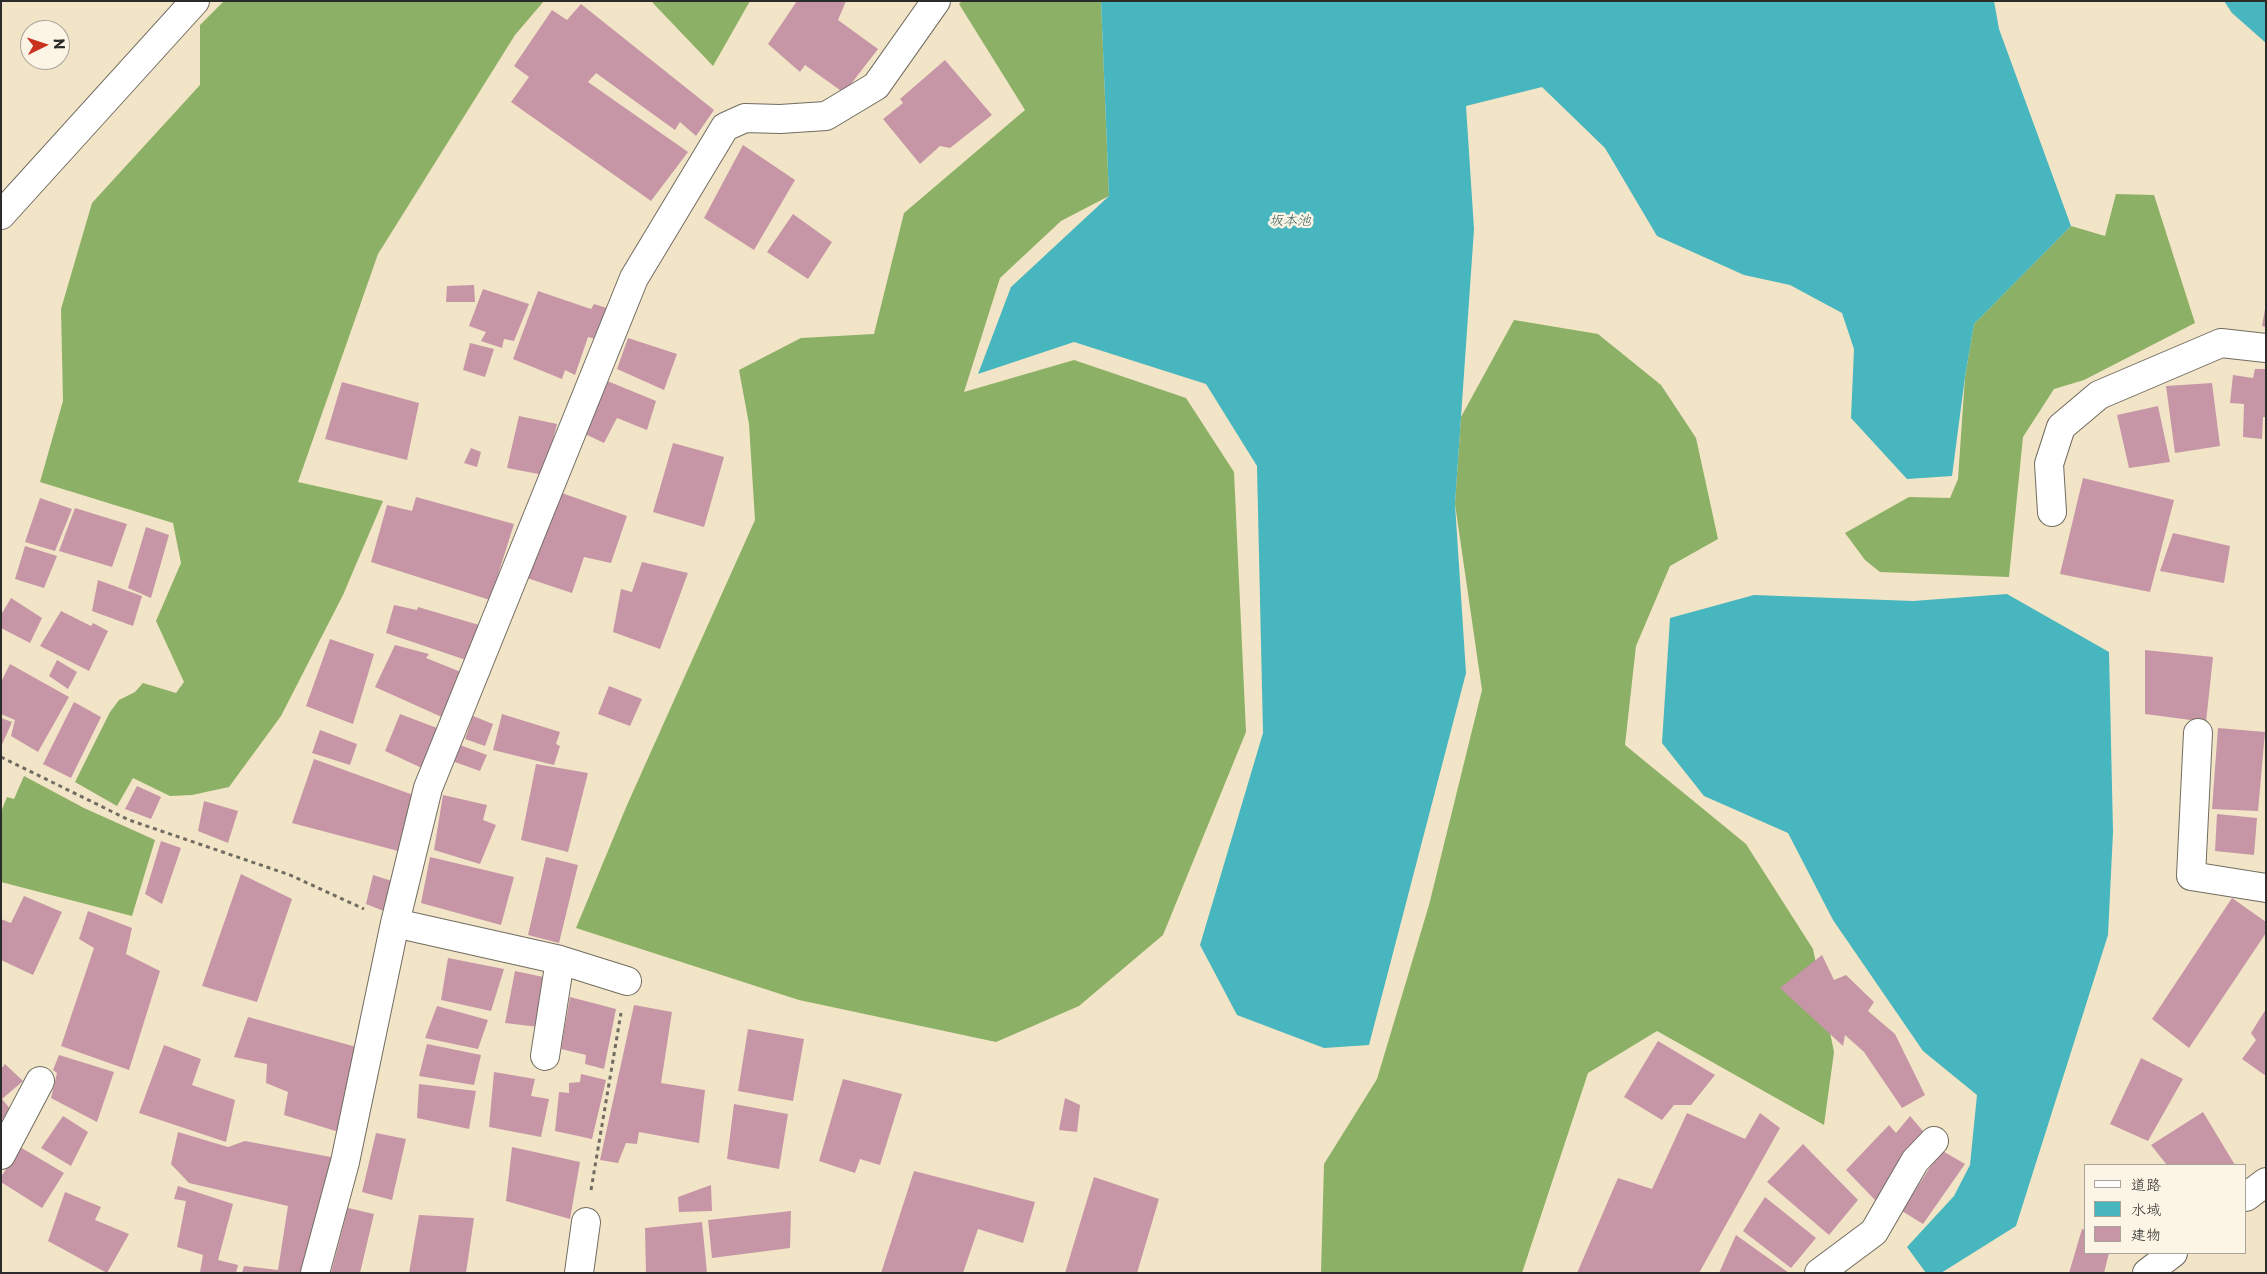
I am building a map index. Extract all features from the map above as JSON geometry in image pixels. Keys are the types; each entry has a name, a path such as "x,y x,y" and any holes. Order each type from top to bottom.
{"street":[{"path":"1,215 195,1"},
{"path":"315,1273 345,1162 395,924 428,788 634,278 726,128 745,118 780,119 826,116 876,86 936,1"},
{"path":"2052,512 2049,464 2061,427 2099,395 2222,343 2266,348"},
{"path":"2198,733 2191,876 2266,888"},
{"path":"395,924 560,960 627,981"},
{"path":"545,1056 560,960"},
{"path":"1,1155 40,1081"},
{"path":"1819,1273 1874,1232 1916,1161 1934,1141"},
{"path":"2247,1196 2266,1182"},
{"path":"579,1273 586,1222"},
{"path":"2147,1273 2172,1254"}],"path":[{"path":"1,757 129,820 290,875 395,924"},
{"path":"586,1222 627,981"}],"green space":[{"path":"224,1 544,1 515,35 378,254 298,482 383,501 343,595 281,716 229,787 192,795 170,796 133,778 117,806 75,782 110,712 119,700 135,692 143,683 176,693 184,682 156,621 181,563 173,523 40,482 63,401 61,309 92,203 200,85 200,25"},
{"path":"651,1 750,1 713,66"},
{"path":"962,1 1101,1 1109,196 1061,221 1000,278 964,392 1074,360 1186,398 1234,472 1246,732 1163,935 1079,1006 996,1042 799,1000 576,928 627,805 755,520 749,424 739,370 801,338 874,334 904,213 1025,110 959,4"},
{"path":"2116,194 2154,195 2195,323 2084,380 2054,389 2023,437 2009,577 1880,572 1865,560 1845,533 1909,497 1950,498 1958,479 1965,377 1974,324 2071,226 2105,236"},
{"path":"1514,320 1598,334 1661,385 1696,438 1718,539 1670,566 1636,646 1625,745 1746,844 1813,949 1834,1052 1824,1125 1657,1031 1588,1073 1522,1273 1321,1273 1324,1164 1377,1079 1429,905 1482,690 1455,504 1461,417"},
{"path":"24,776 84,808 155,840 132,916 1,882 1,812 7,797 14,799"}],"water":[{"name":"坂本池","path":"1101,1 1994,1 1999,29 2071,226 1974,324 1952,476 1907,479 1851,418 1854,349 1842,313 1790,285 1744,275 1657,236 1605,148 1542,87 1466,106 1474,229 1455,504 1466,673 1369,1045 1324,1048 1237,1015 1200,945 1263,733 1257,466 1206,384 1074,342 978,374 1011,287 1109,196"},
{"path":"2224,1 2266,1 2266,43 2232,13"},
{"path":"2007,594 2109,652 2113,832 2108,935 2016,1226 1941,1273 1926,1273 1907,1247 1954,1196 1970,1165 1977,1095 1923,1051 1833,920 1788,833 1704,796 1662,743 1670,618 1754,595 1913,601"}],"building":[{"path":"797,1 846,1 838,20 878,49 844,93 805,65 800,72 768,44"},
{"path":"581,4 714,110 696,136 680,122 675,130 596,73 588,82 688,152 651,201 511,102 529,77 514,66 552,10 567,20"},
{"path":"945,60 992,115 950,148 940,146 920,164 883,119 903,103 900,99"},
{"path":"743,145 795,180 754,250 704,218"},
{"path":"793,214 832,242 808,279 767,252"},
{"path":"474,285 475,302 446,302 447,286"},
{"path":"483,289 529,304 514,341 504,339 502,348 481,341 486,332 469,326"},
{"path":"538,291 591,309 594,304 610,309 600,340 588,337 575,375 565,370 562,379 513,359"},
{"path":"2266,309 2266,327 2262,326"},
{"path":"628,338 677,354 664,390 617,369"},
{"path":"470,343 494,349 485,377 463,370"},
{"path":"2255,369 2266,369 2266,417 2263,417 2262,439 2243,437 2244,404 2230,403 2233,375 2253,378"},
{"path":"605,380 656,401 647,430 617,418 604,443 583,433"},
{"path":"342,382 419,403 407,460 325,439"},
{"path":"2212,383 2220,446 2175,453 2166,386"},
{"path":"2158,406 2170,462 2129,468 2117,415"},
{"path":"519,416 557,424 544,475 507,468"},
{"path":"673,443 724,457 704,527 653,512"},
{"path":"471,448 481,452 477,467 464,463"},
{"path":"2083,478 2174,500 2150,592 2060,574"},
{"path":"559,492 627,516 611,563 584,557 572,593 527,578"},
{"path":"416,497 514,524 490,600 371,562 387,505 412,511"},
{"path":"40,498 72,509 55,551 25,542"},
{"path":"75,508 127,524 112,567 59,551"},
{"path":"146,527 169,535 151,598 128,588"},
{"path":"2173,533 2230,546 2224,583 2160,571"},
{"path":"25,546 57,556 44,588 15,579"},
{"path":"642,562 688,573 660,649 613,632 621,589 632,592"},
{"path":"98,580 142,596 133,626 92,611"},
{"path":"11,598 42,618 30,643 1,628 1,615"},
{"path":"394,605 417,610 418,607 479,625 469,661 386,633"},
{"path":"61,611 91,626 93,623 108,631 89,671 40,646"},
{"path":"330,639 374,654 353,724 306,706"},
{"path":"395,645 429,654 426,658 461,672 444,718 375,687"},
{"path":"2145,650 2213,657 2206,722 2145,714"},
{"path":"57,660 77,672 68,689 49,676"},
{"path":"10,664 69,697 38,752 11,736 15,720 1,714 1,682"},
{"path":"609,686 642,699 630,726 598,714"},
{"path":"74,702 101,717 71,778 43,764"},
{"path":"400,714 437,728 424,769 385,751"},
{"path":"502,714 560,732 556,744 560,746 554,765 493,750"},
{"path":"473,716 493,724 485,746 465,739"},
{"path":"1,718 12,722 1,747"},
{"path":"2218,728 2265,732 2258,811 2212,809"},
{"path":"320,730 357,744 350,765 312,753"},
{"path":"460,745 487,755 480,771 452,761"},
{"path":"314,759 416,796 402,852 292,823"},
{"path":"536,764 588,773 568,852 521,840"},
{"path":"137,786 161,797 151,819 125,809"},
{"path":"443,795 487,805 483,820 496,825 480,864 434,850"},
{"path":"204,801 238,811 228,843 198,831"},
{"path":"2217,814 2257,818 2254,855 2215,851"},
{"path":"161,841 181,848 162,904 145,894"},
{"path":"430,857 514,877 501,925 421,903"},
{"path":"546,857 578,865 559,943 528,935"},
{"path":"241,874 292,899 257,1002 202,986"},
{"path":"373,875 395,882 389,913 366,904"},
{"path":"24,896 62,912 33,975 1,960 1,919 11,923"},
{"path":"2232,898 2266,922 2266,933 2189,1048 2152,1019"},
{"path":"88,911 132,928 126,954 160,971 129,1070 61,1046 94,948 79,939"},
{"path":"1822,955 1834,980 1846,975 1874,1002 1868,1011 1895,1034 1925,1095 1902,1108 1864,1052 1845,1035 1843,1046 1780,988"},
{"path":"448,958 504,969 491,1011 441,1000"},
{"path":"515,971 548,978 539,1027 505,1023"},
{"path":"570,997 616,1009 604,1069 585,1064 586,1055 561,1049"},
{"path":"634,1005 672,1012 661,1083 705,1090 699,1143 639,1132 637,1144 626,1143 618,1163 600,1160"},
{"path":"437,1006 488,1020 478,1049 425,1038"},
{"path":"2266,1009 2266,1076 2242,1059 2256,1040 2251,1033"},
{"path":"248,1017 360,1048 339,1132 284,1115 288,1092 266,1083 267,1064 234,1057"},
{"path":"748,1029 804,1039 793,1101 738,1091"},
{"path":"1658,1041 1715,1075 1691,1105 1674,1105 1662,1120 1624,1097"},
{"path":"427,1044 481,1055 474,1085 419,1076"},
{"path":"164,1045 201,1059 192,1085 235,1100 226,1142 139,1113"},
{"path":"59,1055 114,1072 97,1122 51,1098 57,1073 53,1070"},
{"path":"2141,1058 2183,1079 2148,1141 2110,1124"},
{"path":"5,1064 23,1081 2,1099 11,1110 1,1121 1,1069"},
{"path":"494,1072 535,1079 531,1096 549,1099 541,1137 489,1127"},
{"path":"581,1074 606,1080 592,1139 555,1131 559,1092 569,1093 569,1083 580,1082"},
{"path":"843,1079 902,1094 880,1165 860,1159 855,1173 819,1161"},
{"path":"419,1084 476,1091 469,1129 417,1118"},
{"path":"1065,1098 1080,1105 1077,1132 1059,1130"},
{"path":"734,1104 788,1114 779,1169 727,1159"},
{"path":"2203,1112 2234,1164 2166,1164 2151,1145"},
{"path":"1687,1113 1745,1139 1760,1113 1780,1128 1699,1273 1577,1273 1618,1178 1652,1189"},
{"path":"63,1116 88,1132 71,1166 41,1148"},
{"path":"1910,1116 1928,1137 1877,1202 1846,1170 1889,1125 1896,1133"},
{"path":"178,1132 228,1147 245,1141 331,1157 305,1273 242,1273 244,1266 278,1270 288,1206 189,1183 171,1164"},
{"path":"376,1133 406,1139 392,1200 362,1192"},
{"path":"1803,1144 1858,1200 1829,1235 1767,1182"},
{"path":"20,1147 64,1173 42,1208 1,1182 1,1177"},
{"path":"512,1147 580,1162 570,1219 506,1201"},
{"path":"1941,1150 1965,1164 1923,1224 1902,1211"},
{"path":"914,1171 1035,1202 1023,1243 978,1229 963,1273 881,1273"},
{"path":"1094,1177 1159,1199 1137,1273 1065,1273"},
{"path":"711,1185 712,1211 679,1212 678,1197"},
{"path":"178,1186 233,1204 218,1260 238,1265 236,1273 200,1272 203,1255 177,1247 186,1201 174,1199"},
{"path":"65,1192 101,1207 95,1220 129,1234 107,1273 48,1241"},
{"path":"1765,1197 1816,1238 1791,1268 1743,1231"},
{"path":"348,1208 374,1214 360,1273 331,1273"},
{"path":"791,1211 790,1248 712,1258 708,1220"},
{"path":"419,1215 474,1218 466,1273 409,1273"},
{"path":"702,1222 707,1273 646,1273 645,1228"},
{"path":"2082,1229 2084,1230 2084,1254 2109,1254 2104,1273 2069,1273"},
{"path":"1736,1235 1789,1273 1719,1273"}]}
